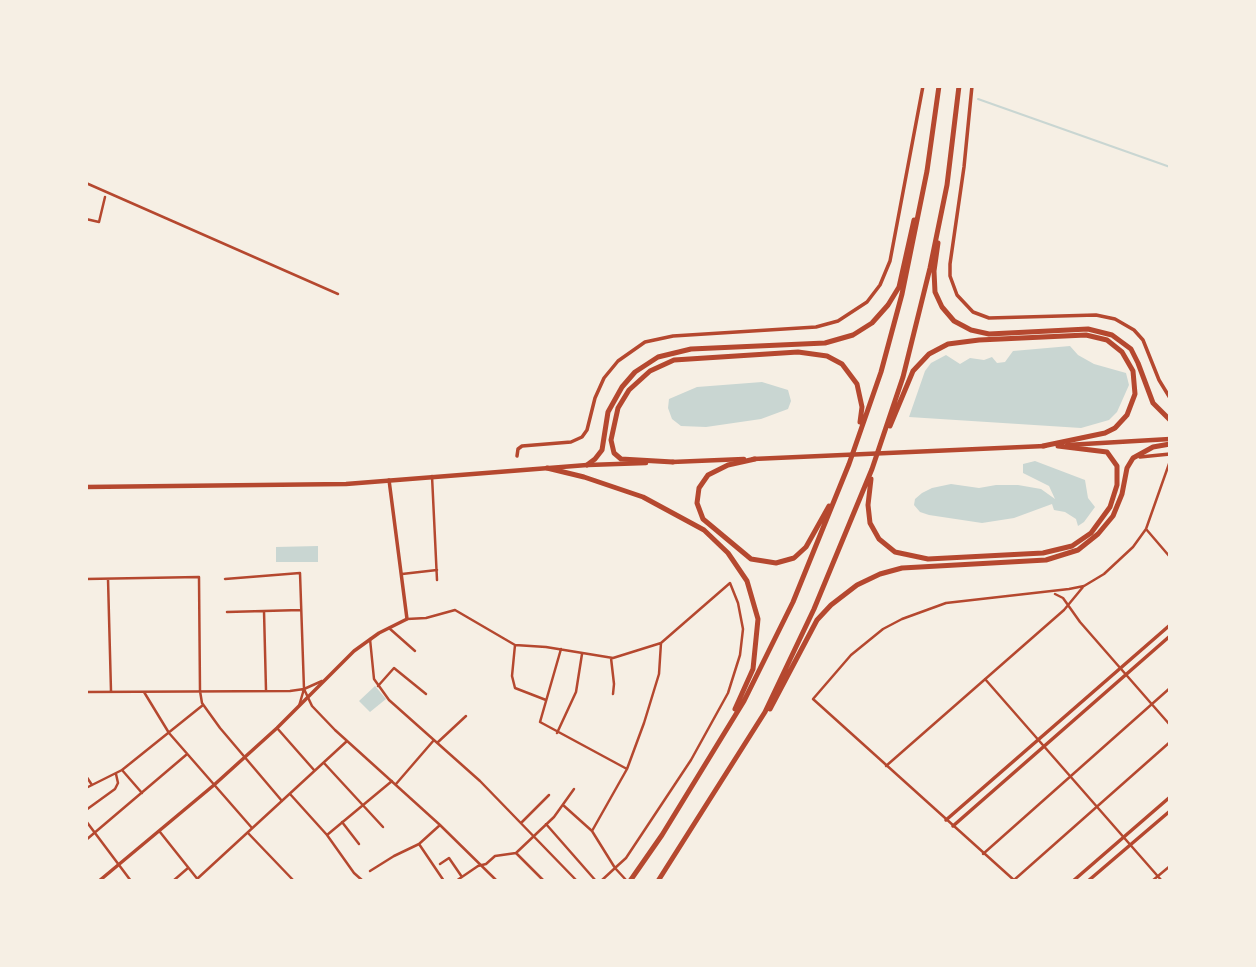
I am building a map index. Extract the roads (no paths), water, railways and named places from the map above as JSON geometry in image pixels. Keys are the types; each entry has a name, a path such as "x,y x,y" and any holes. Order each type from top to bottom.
{"highway":[{"path":"628,881 662,835 744,701 793,601 849,464 889,344 912,248 939,86"},
{"path":"959,86 934,271 934,287 939,303 950,317 982,333 1088,329 1112,335 1131,349 1153,403 1170,420"},
{"path":"587,465 602,450 608,412 622,387 640,368 658,357 691,349 825,343 853,335 878,318 900,284 930,149"},
{"path":"658,881 765,712 814,610 872,469 907,362 947,185"},
{"path":"881,444 913,371 923,359 940,348 954,342 979,340 1091,335 1107,340 1122,352 1133,371 1135,394 1127,415 1115,428 1105,433 1043,446"},
{"path":"673,462 623,459 616,456 612,449 612,428 618,408 629,390 644,375 661,364 680,358 806,352 835,359 850,372 858,384 862,411 849,464"},
{"path":"744,746 768,712 817,620 851,590 869,578 902,568 1046,560 1078,550 1098,534 1112,516 1122,494 1129,464 1138,454 1170,441"},
{"path":"872,469 868,499 870,523 879,539 895,552 928,559 1043,554 1072,546 1091,533 1110,507 1117,485 1117,466 1109,454 1058,446"},
{"path":"755,459 728,465 708,475 699,488 696,503 708,525 743,553 760,562 781,562 801,552 842,481"},
{"path":"547,468 622,489 680,515 704,530 728,552 747,581 758,619 757,649 749,682 717,747"}],"main road":[{"path":"86,487 346,484 587,465 1170,441"}],"street":[{"path":"517,456 518,449 522,446 570,442 581,438 587,430 595,398 604,378 618,361 645,342 673,336 821,326 849,316 867,302 879,288 890,261 923,86"},
{"path":"972,86 950,264 950,276 957,295 973,312 989,318 1096,315 1115,318 1134,330 1143,341 1159,380 1170,398"},
{"path":"86,183 338,294"},
{"path":"86,219 99,222 105,197"},
{"path":"1129,464 1146,455 1170,454"},
{"path":"886,766 1068,605 1084,586 1118,562 1146,529 1170,461"},
{"path":"432,476 437,580"},
{"path":"389,480 407,619"},
{"path":"1146,529 1170,557"},
{"path":"401,574 437,570"},
{"path":"225,579 300,573 304,689 312,706 497,881"},
{"path":"86,579 199,576 200,691 203,705 282,801"},
{"path":"108,579 111,692"},
{"path":"99,881 214,785 370,639 407,619 426,618 455,610 515,645 611,657 662,643 730,583 738,603 743,629 740,655 728,694 691,760 626,858 601,881"},
{"path":"1084,586 1049,593 946,603 902,619 883,629 852,655 813,699 1014,881 1170,742"},
{"path":"1049,593 1060,596 1170,725"},
{"path":"227,612 301,610"},
{"path":"264,611 266,690"},
{"path":"946,820 1170,625"},
{"path":"389,628 415,651"},
{"path":"953,826 1169,637 1162,632"},
{"path":"370,639 374,679 389,701 480,781 577,881"},
{"path":"592,831 627,769 647,716 659,674 662,643"},
{"path":"515,645 512,676 515,688 547,700"},
{"path":"561,649 540,722 627,769"},
{"path":"557,733 576,692 582,653"},
{"path":"611,657 613,694"},
{"path":"378,686 394,668 426,694"},
{"path":"985,678 1163,881"},
{"path":"86,692 304,689 323,681"},
{"path":"983,854 1170,688"},
{"path":"299,706 304,689"},
{"path":"144,692 186,755 252,828"},
{"path":"1080,704 1085,710"},
{"path":"86,788 122,770 203,705"},
{"path":"396,784 436,742 466,716"},
{"path":"277,728 315,771"},
{"path":"159,831 198,880 347,741"},
{"path":"86,840 186,755"},
{"path":"324,763 383,827"},
{"path":"122,770 142,793"},
{"path":"86,810 116,789 116,774"},
{"path":"86,776 92,785"},
{"path":"992,780 998,786"},
{"path":"327,835 392,781"},
{"path":"456,881 495,856 516,853 546,824 573,789"},
{"path":"290,794 363,881"},
{"path":"521,824 549,795"},
{"path":"1073,881 1170,797"},
{"path":"562,805 592,831 615,868 628,881"},
{"path":"1088,881 1170,811"},
{"path":"86,821 131,881"},
{"path":"342,822 359,844"},
{"path":"546,824 596,881"},
{"path":"370,871 419,844 440,825"},
{"path":"248,833 294,881"},
{"path":"419,844 444,881"},
{"path":"516,853 544,881"},
{"path":"440,864 449,858 462,877"},
{"path":"1152,881 1170,866"},
{"path":"173,881 188,868"}],"waterway":[{"path":"978,99 1170,167"}]}
